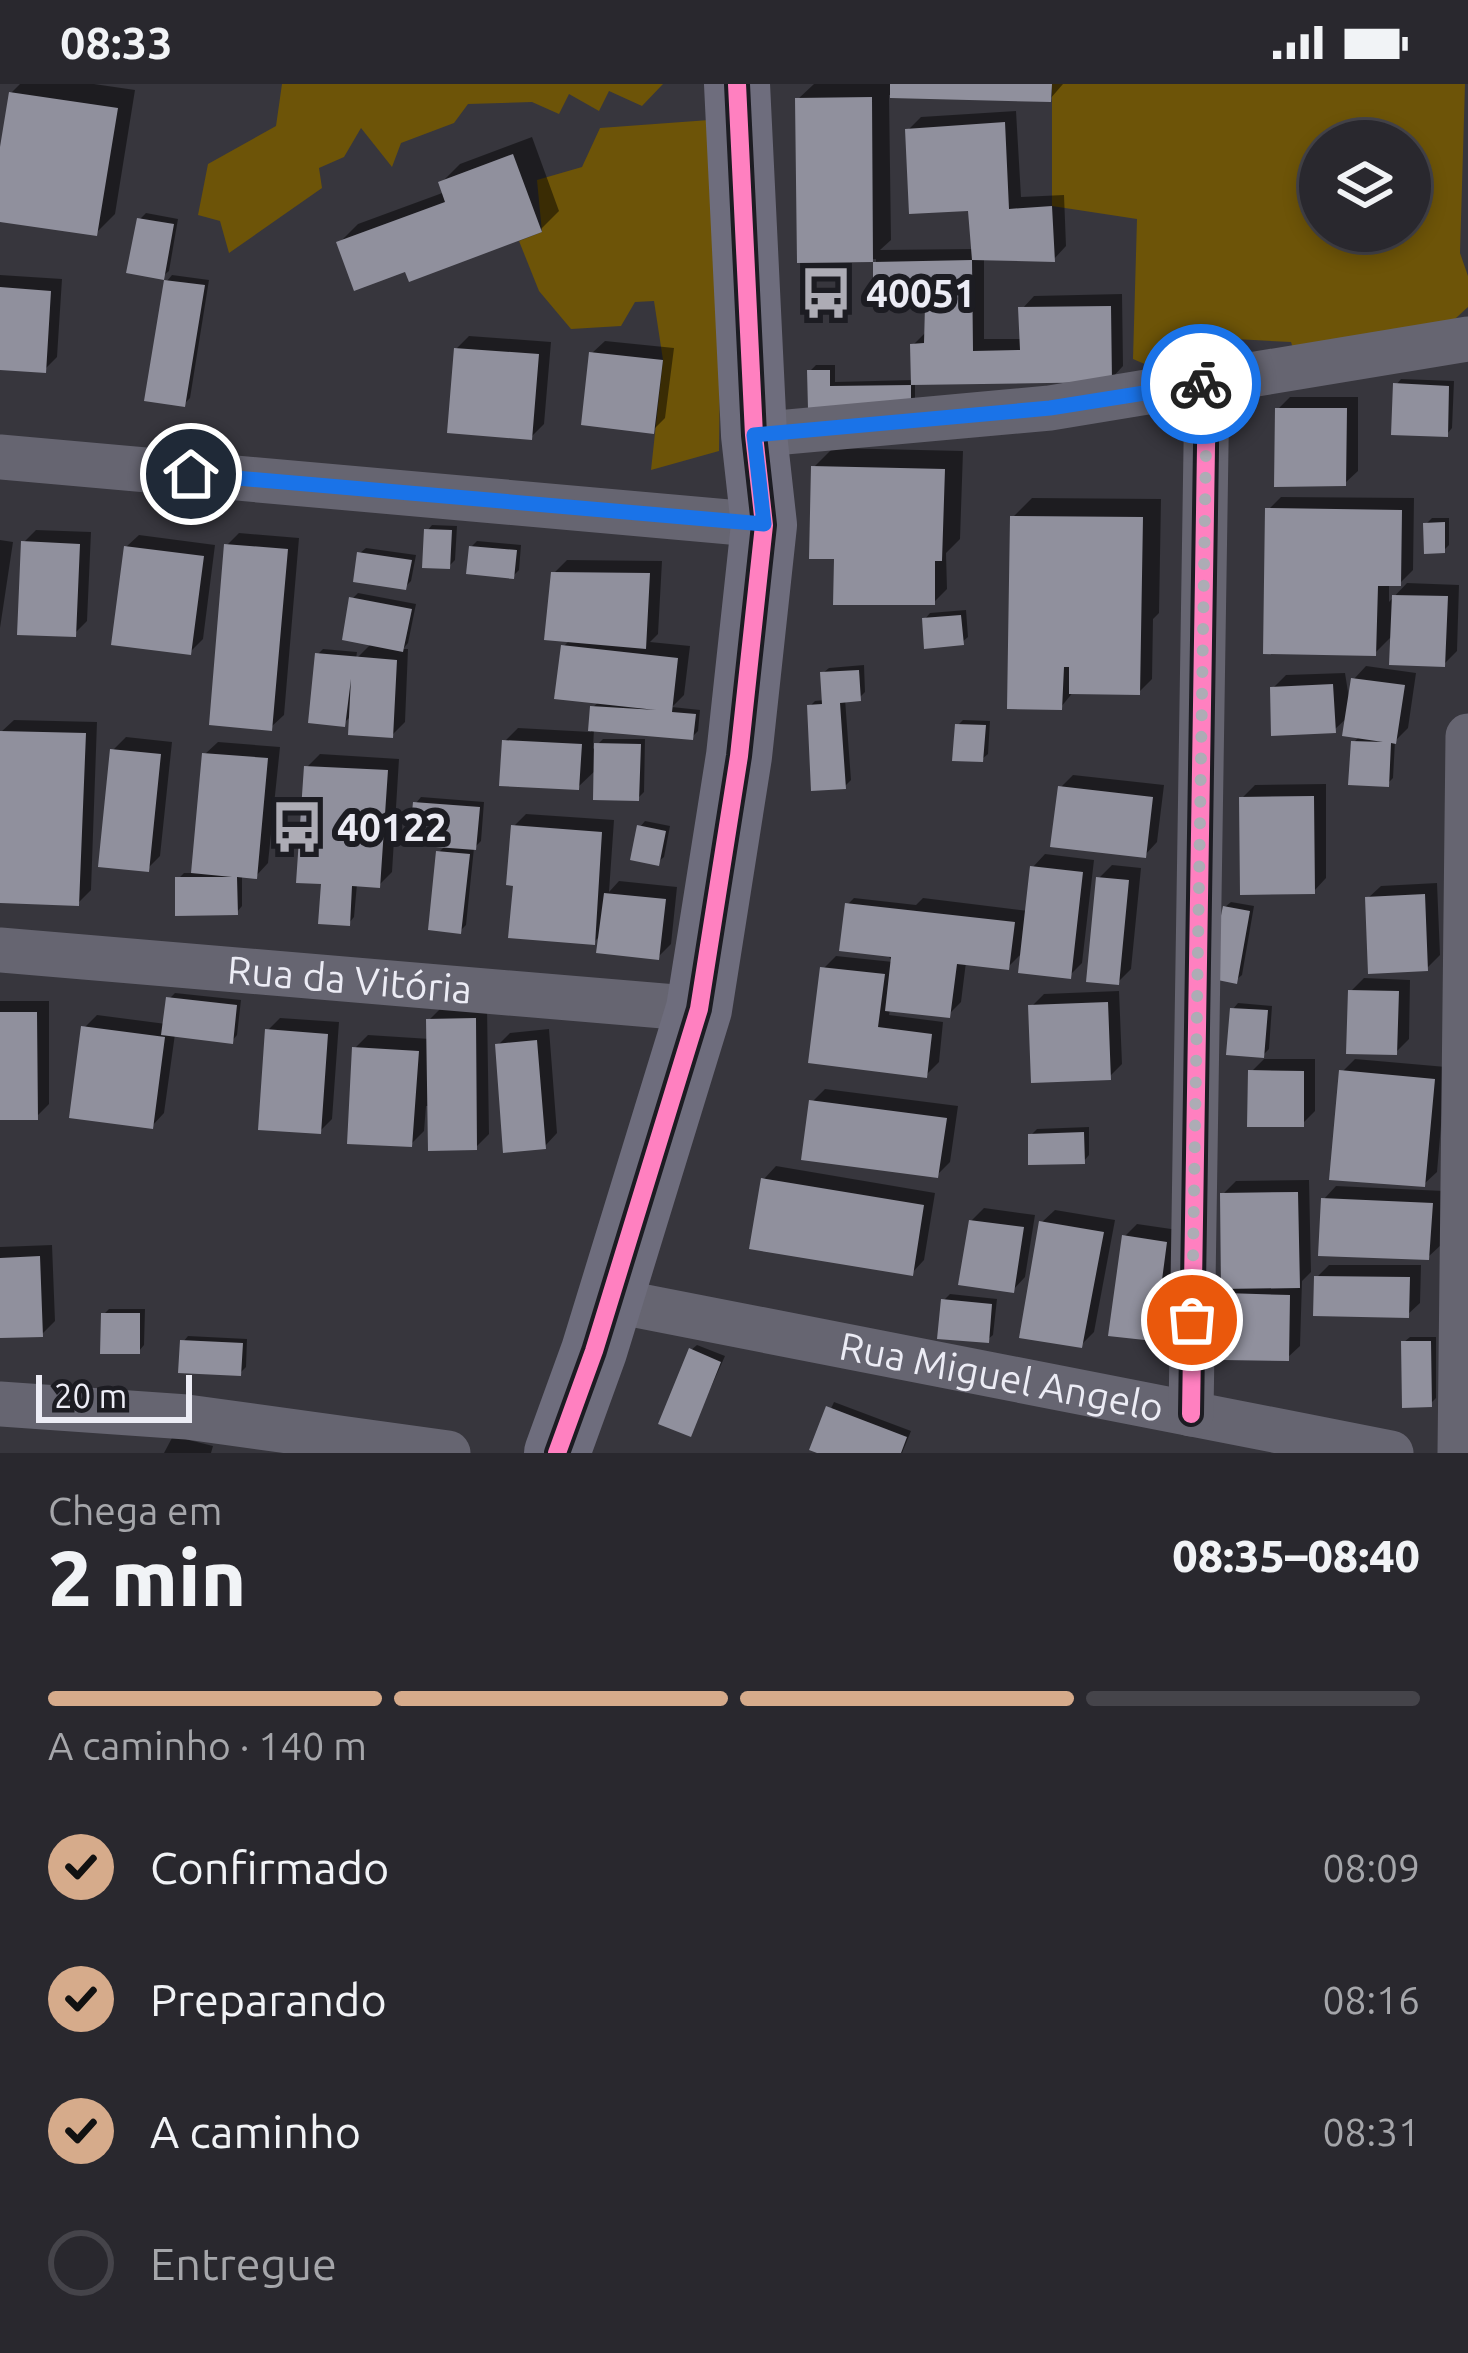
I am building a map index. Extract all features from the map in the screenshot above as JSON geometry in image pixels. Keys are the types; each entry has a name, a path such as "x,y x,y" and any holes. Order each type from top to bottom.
{"main road":[{"path":"556,1453 610,1300 699,1009 739,756 764,524 754,435 737,84"}],"street":[{"path":"754,435 1050,408 1468,339"},
{"path":"1191,1414 1207,383"},
{"path":"0,457 764,524"},
{"path":"1460,1453 1468,736"},
{"name":"Rua da Vitória","path":"0,950 699,1009"},
{"name":"Rua Miguel Angelo","path":"610,1300 1391,1453"},
{"path":"0,1403 187,1417 448,1453"}],"shaded area":[{"path":"282,84 663,84 642,106 609,91 599,111 569,94 559,114 532,102 468,104 454,123 401,143 392,167 361,128 344,157 319,168 322,188 229,253 220,221 198,215 208,164 276,126"},
{"path":"1052,84 1465,84 1460,253 1468,276 1468,307 1444,329 1299,367 1291,342 1216,338 1198,356 1161,371 1133,359 1137,219 1052,206"},
{"path":"723,119 719,451 651,470 663,360 654,301 635,302 621,326 571,329 539,291 519,241 542,232 537,180 582,167 600,128"}],"building":[{"path":"890,84 1052,84 1051,102 890,98"},
{"path":"9,92 118,108 97,236 0,222 0,147"},
{"path":"872,97 873,262 797,263 795,98"},
{"path":"1005,122 1009,209 1052,206 1055,262 972,260 968,211 909,214 905,129"},
{"path":"513,154 542,232 409,282 405,272 354,291 336,242 445,202 438,182"},
{"path":"137,218 174,224 164,280 126,273"},
{"path":"972,260 973,351 1020,350 1018,307 1111,306 1112,382 911,385 910,344 924,343 925,306 873,307 873,262"},
{"path":"164,280 205,285 185,407 144,401"},
{"path":"0,287 51,291 46,373 0,370"},
{"path":"454,348 539,354 532,440 447,433"},
{"path":"589,352 663,360 654,434 581,425"},
{"path":"807,370 830,370 830,386 911,385 911,408 808,409"},
{"path":"1393,383 1449,386 1448,437 1391,435"},
{"path":"1275,408 1347,408 1346,486 1274,487"},
{"path":"811,466 945,469 942,561 935,561 935,605 833,605 834,559 809,559"},
{"path":"1265,508 1402,510 1401,586 1378,586 1376,656 1263,654"},
{"path":"1010,516 1143,517 1140,695 1069,694 1069,667 1064,667 1062,710 1007,709"},
{"path":"1445,522 1445,553 1424,554 1423,523"},
{"path":"424,529 452,530 450,569 422,568"},
{"path":"21,541 80,544 76,637 17,635"},
{"path":"224,544 288,549 272,731 209,725"},
{"path":"124,546 204,556 191,655 111,645"},
{"path":"469,546 517,550 514,579 466,574"},
{"path":"357,552 412,560 406,590 353,582"},
{"path":"551,572 650,573 646,649 544,640"},
{"path":"1392,595 1448,596 1445,667 1389,665"},
{"path":"349,597 412,609 403,652 342,640"},
{"path":"961,615 964,645 924,649 922,618"},
{"path":"561,645 678,658 672,712 696,714 693,740 588,731 590,706 656,710 554,699"},
{"path":"315,653 397,660 393,738 348,735 351,679 345,727 308,723"},
{"path":"859,670 861,701 840,703 846,789 811,791 807,705 822,704 820,672"},
{"path":"1351,678 1405,685 1396,744 1391,743 1389,787 1348,785 1351,741 1383,742 1342,736"},
{"path":"1333,684 1336,733 1271,736 1270,687"},
{"path":"955,724 986,725 983,762 952,761"},
{"path":"0,731 86,733 79,906 0,903"},
{"path":"502,740 582,744 579,790 499,786"},
{"path":"594,743 641,744 639,801 593,800"},
{"path":"110,749 161,754 149,872 98,867"},
{"path":"202,753 268,758 257,879 237,877 238,915 175,916 175,877 232,877 191,873"},
{"path":"304,766 388,770 380,888 352,886 350,926 318,924 321,884 296,883"},
{"path":"1058,786 1153,797 1146,858 1050,847"},
{"path":"1314,796 1315,894 1240,895 1239,797"},
{"path":"413,802 480,807 476,850 409,845"},
{"path":"511,825 602,832 595,945 508,938 513,886 506,885"},
{"path":"637,825 666,831 659,866 630,860"},
{"path":"436,851 470,854 461,934 428,930"},
{"path":"1030,866 1083,872 1071,979 1018,973"},
{"path":"1096,877 1129,880 1119,985 1086,982"},
{"path":"604,893 666,899 659,960 596,953"},
{"path":"1425,894 1428,971 1368,974 1365,897"},
{"path":"845,903 1015,922 1009,970 957,964 950,1018 885,1011 891,957 839,951"},
{"path":"1223,906 1250,911 1237,984 1208,978"},
{"path":"820,967 885,974 878,1027 932,1034 927,1078 808,1063"},
{"path":"1348,990 1399,991 1397,1055 1346,1054"},
{"path":"166,997 237,1005 233,1044 161,1035"},
{"path":"1108,1002 1111,1080 1031,1083 1028,1005"},
{"path":"1230,1008 1268,1010 1264,1058 1226,1055"},
{"path":"0,1012 37,1012 38,1120 0,1120"},
{"path":"476,1018 477,1150 428,1151 426,1019"},
{"path":"81,1026 165,1037 153,1129 69,1118"},
{"path":"265,1029 328,1034 321,1134 258,1130"},
{"path":"537,1040 546,1149 503,1153 495,1044"},
{"path":"352,1047 419,1051 412,1147 347,1144"},
{"path":"1248,1070 1304,1071 1304,1127 1247,1127"},
{"path":"1339,1070 1435,1079 1425,1187 1329,1180"},
{"path":"809,1100 947,1118 938,1178 801,1160"},
{"path":"1084,1132 1085,1164 1028,1165 1028,1134"},
{"path":"761,1178 924,1205 913,1276 749,1249"},
{"path":"1298,1192 1300,1288 1221,1289 1220,1193"},
{"path":"1321,1198 1433,1203 1429,1260 1318,1256"},
{"path":"969,1220 1024,1227 1014,1293 958,1285"},
{"path":"1039,1221 1104,1232 1082,1348 1019,1338"},
{"path":"1122,1235 1167,1242 1154,1341 1108,1336"},
{"path":"40,1256 43,1337 0,1338 0,1258"},
{"path":"1314,1276 1410,1277 1409,1318 1313,1316"},
{"path":"1225,1293 1290,1295 1289,1361 1223,1360"},
{"path":"941,1299 992,1304 989,1343 937,1339"},
{"path":"101,1313 140,1313 140,1354 100,1354"},
{"path":"180,1340 243,1343 241,1376 178,1373"},
{"path":"1401,1341 1431,1341 1432,1407 1402,1408"},
{"path":"689,1348 721,1362 691,1437 658,1424"},
{"path":"826,1406 907,1437 901,1453 809,1450"}],"cycle path":[{"path":"557,1453 594,1351 699,1009 739,756 764,525 754,435 737,84"},
{"path":"1191,1414 1207,383"}],"way so far":[{"path":"1192,1320 1207,383 1201,384"}],"place":[{"name":"40051","path":"826,293"},
{"name":"40122","path":"297,827"}],"route":[{"path":"191,474 764,524 754,435 1050,408 1201,384"}]}
